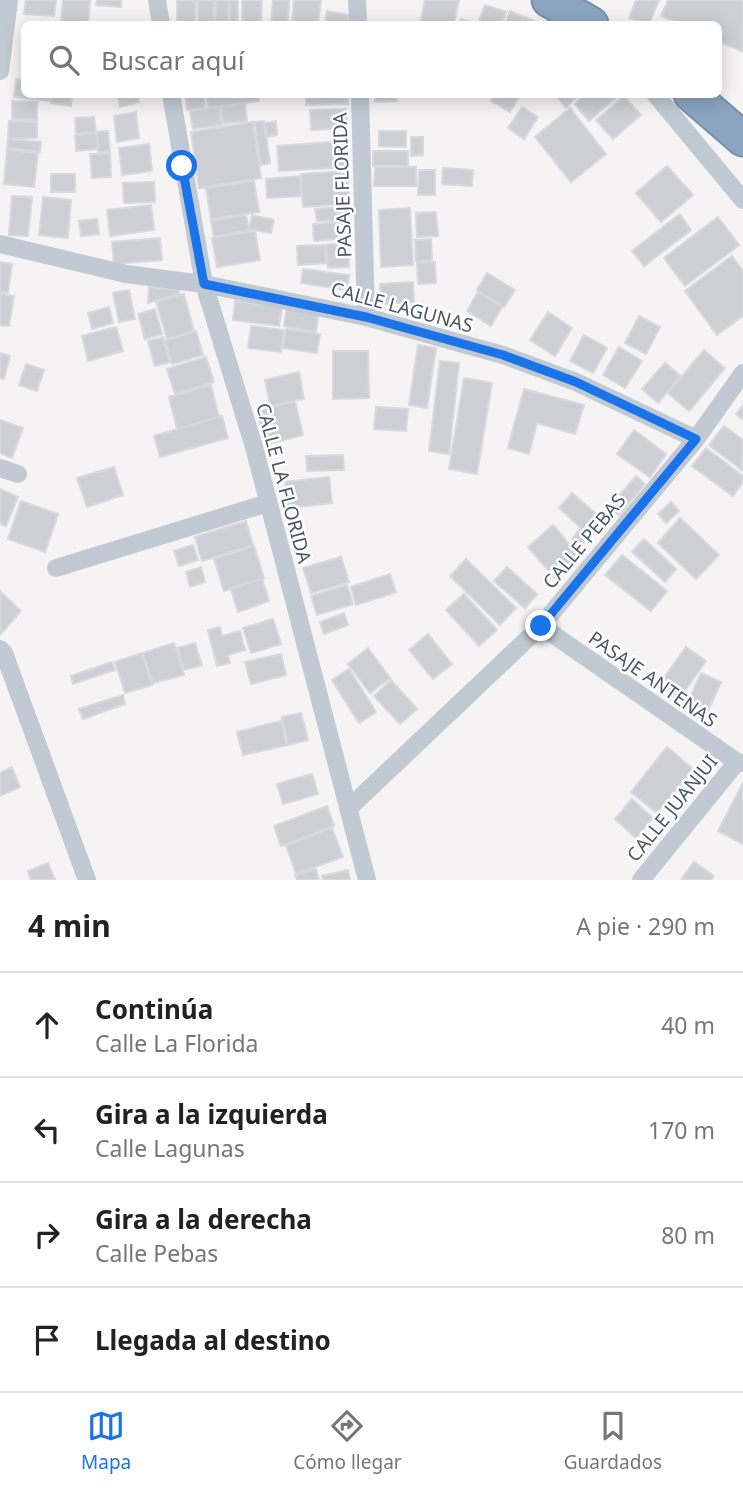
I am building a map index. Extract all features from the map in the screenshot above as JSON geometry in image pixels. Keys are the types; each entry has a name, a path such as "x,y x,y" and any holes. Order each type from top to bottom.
{"highway":[{"path":"549,0 586,21"},
{"path":"696,98 743,139"}],"street":[{"path":"0,71 9,0"},
{"path":"157,0 160,21"},
{"path":"357,0 358,21"},
{"name":"CALLE LA FLORIDA","path":"172,98 204,284 254,447 366,880"},
{"name":"PASAJE FLORIDA","path":"360,98 366,317"},
{"path":"658,98 743,200"},
{"name":"CALLE LAGUNAS","path":"0,244 126,274 204,284 366,317 503,355 576,382 696,439"},
{"name":"CALLE PEBAS","path":"349,808 541,626 696,439 743,373"},
{"path":"0,468 18,474"},
{"path":"56,568 268,503"},
{"name":"PASAJE ANTENAS","path":"541,626 740,762"},
{"path":"1,652 87,880"},
{"name":"CALLE JUANJUI","path":"641,880 740,762"}],"building":[{"path":"26,0 56,0 54,16 24,14"},
{"path":"63,0 90,0 88,21 61,21"},
{"path":"97,0 121,0 121,7 96,5"},
{"path":"177,0 196,0 195,21 177,21"},
{"path":"198,0 214,0 214,21 198,21"},
{"path":"216,0 229,0 228,21 215,21"},
{"path":"230,0 238,0 238,21 229,21"},
{"path":"242,0 262,0 261,21 242,21"},
{"path":"273,0 289,0 288,21 271,21"},
{"path":"294,0 321,0 318,21 292,21"},
{"path":"425,0 459,0 455,21 421,21"},
{"path":"636,0 659,0 650,21 629,18"},
{"path":"668,0 743,0 743,52 722,43 722,21 674,21 661,16"},
{"path":"485,5 506,12 503,21 479,21"},
{"path":"327,11 349,15 348,21 325,21"},
{"path":"510,11 534,21 506,21"},
{"path":"16,79 21,80 21,98 14,97"},
{"path":"23,98 51,98 51,101"},
{"path":"52,98 72,98 71,106 51,103"},
{"path":"118,98 138,98 139,102 120,107"},
{"path":"186,98 204,98 205,108 187,110"},
{"path":"207,98 259,98 259,101 208,108"},
{"path":"306,98 348,98 348,104 306,105"},
{"path":"375,98 397,98 397,101 375,102"},
{"path":"493,98 519,98 510,112 491,101"},
{"path":"558,98 575,98 566,108"},
{"path":"582,98 616,98 589,121 575,104"},
{"path":"622,98 626,98 641,115 613,139 596,120"},
{"path":"12,101 37,102 37,120 12,119"},
{"path":"245,104 247,121 223,124 221,107"},
{"path":"219,107 222,125 193,129 190,111"},
{"path":"522,107 538,117 524,139 508,128"},
{"path":"570,108 606,154 571,182 535,137"},
{"path":"346,109 347,128 311,130 310,110"},
{"path":"136,112 139,138 117,142 114,116"},
{"path":"94,117 96,132 76,134 75,118"},
{"path":"9,121 37,122 37,138 8,138"},
{"path":"264,121 270,163 261,165 254,122"},
{"path":"276,121 277,135 267,137 265,123"},
{"path":"253,122 261,178 199,188 191,132"},
{"path":"108,131 110,151 98,152 97,132"},
{"path":"379,131 406,131 406,147 379,146"},
{"path":"97,133 98,149 76,151 75,135"},
{"path":"411,137 423,137 423,155 411,156"},
{"path":"8,139 41,142 40,152 7,148"},
{"path":"346,141 347,167 279,171 277,146"},
{"path":"149,144 152,171 122,175 119,148"},
{"path":"7,150 38,153 34,187 4,184"},
{"path":"373,151 408,151 408,166 373,166"},
{"path":"110,153 111,177 92,178 90,154"},
{"path":"667,166 693,195 661,222 636,193"},
{"path":"375,167 416,167 416,186 374,186"},
{"path":"443,168 473,170 472,186 442,184"},
{"path":"419,170 435,170 435,195 418,195"},
{"path":"348,171 349,204 303,207 301,174"},
{"path":"51,174 75,174 75,192 51,192"},
{"path":"300,176 301,196 267,198 266,179"},
{"path":"254,181 259,212 211,219 206,188"},
{"path":"154,182 155,202 124,203 123,183"},
{"path":"12,196 32,197 28,236 9,235"},
{"path":"43,197 71,200 68,238 39,235"},
{"path":"151,205 154,230 110,236 107,210"},
{"path":"345,207 346,220 317,221 315,209"},
{"path":"410,208 413,265 381,267 379,210"},
{"path":"436,212 438,236 417,237 416,213"},
{"path":"680,214 691,230 644,266 632,251"},
{"path":"246,215 249,230 214,237 211,221"},
{"path":"252,215 274,220 271,233 249,229"},
{"path":"718,217 739,245 685,286 664,258"},
{"path":"97,219 99,234 81,236 79,221"},
{"path":"344,222 345,238 314,241 313,224"},
{"path":"255,231 260,260 217,267 212,238"},
{"path":"160,238 162,260 114,264 112,242"},
{"path":"431,239 432,260 416,261 415,240"},
{"path":"348,243 349,267 328,268 326,245"},
{"path":"325,245 326,263 298,265 297,246"},
{"path":"732,256 743,271 743,316 717,335 685,291"},
{"path":"0,262 12,264 8,293 0,292"},
{"path":"435,262 436,283 418,284 417,263"},
{"path":"303,269 349,275 347,290 301,283"},
{"path":"487,273 515,290 504,307 477,290"},
{"path":"413,282 414,302 381,304 380,284"},
{"path":"149,287 179,290 179,294 148,303"},
{"path":"129,290 135,319 119,322 113,293"},
{"path":"478,292 502,307 491,326 467,311"},
{"path":"0,294 14,296 9,326 0,325"},
{"path":"184,294 194,331 167,339 156,302"},
{"path":"235,301 282,307 279,326 233,320"},
{"path":"287,306 319,311 316,332 284,326"},
{"path":"109,307 113,323 92,329 88,313"},
{"path":"155,309 162,334 145,339 138,314"},
{"path":"548,312 572,328 555,356 530,340"},
{"path":"639,316 660,327 646,354 625,343"},
{"path":"251,326 284,330 281,352 248,348"},
{"path":"116,327 123,351 88,361 82,336"},
{"path":"286,329 320,334 317,353 283,348"},
{"path":"196,331 203,355 172,364 165,341"},
{"path":"584,335 607,348 593,373 570,361"},
{"path":"163,337 170,362 155,366 148,341"},
{"path":"418,345 436,348 427,408 409,405"},
{"path":"619,347 642,361 625,388 603,375"},
{"path":"704,350 725,368 689,411 668,393"},
{"path":"333,351 368,351 369,398 333,399"},
{"path":"0,353 10,356 4,379 0,378"},
{"path":"206,357 214,382 175,394 167,369"},
{"path":"440,361 459,363 449,454 429,451"},
{"path":"665,363 681,376 658,403 642,389"},
{"path":"26,364 44,370 37,391 19,385"},
{"path":"299,372 304,399 270,406 265,380"},
{"path":"464,378 492,383 477,474 449,469"},
{"path":"211,385 219,417 177,429 169,397"},
{"path":"524,389 584,405 575,434 537,423 529,454 508,448"},
{"path":"295,401 303,435 265,445 257,411"},
{"path":"743,405 743,420 736,414"},
{"path":"376,407 408,409 406,431 374,429"},
{"path":"222,416 228,438 160,457 154,436"},
{"path":"0,420 23,428 12,458 0,453"},
{"path":"724,426 743,440 742,470 709,445"},
{"path":"634,430 666,454 650,477 617,454"},
{"path":"706,448 743,476 743,482 733,496 692,466"},
{"path":"343,455 344,470 307,471 306,456"},
{"path":"114,467 123,495 87,507 77,478"},
{"path":"636,476 645,484 619,515 609,507"},
{"path":"329,477 332,503 288,508 285,482"},
{"path":"0,489 18,497 6,526 0,524"},
{"path":"572,493 603,520 580,547 572,539 581,528 559,508"},
{"path":"21,501 58,514 45,552 8,539"},
{"path":"671,502 679,511 666,523 658,514"},
{"path":"680,518 719,555 696,579 658,543"},
{"path":"246,521 253,545 202,561 195,537"},
{"path":"553,525 579,556 554,577 528,547"},
{"path":"644,539 676,569 665,582 632,552"},
{"path":"193,545 198,560 179,566 174,551"},
{"path":"254,546 264,578 224,591 214,559"},
{"path":"622,555 667,591 651,611 605,575"},
{"path":"341,557 349,582 311,593 303,568"},
{"path":"466,559 516,608 500,625 450,576"},
{"path":"201,567 205,582 190,587 186,572"},
{"path":"507,567 537,594 525,608 494,581"},
{"path":"390,574 396,592 356,605 351,587"},
{"path":"262,579 269,601 238,612 231,589"},
{"path":"347,585 353,604 317,615 311,596"},
{"path":"0,591 21,611 0,635"},
{"path":"464,594 497,630 479,646 446,610"},
{"path":"344,613 348,625 324,634 320,622"},
{"path":"273,619 281,644 251,653 243,628"},
{"path":"220,627 222,636 240,631 245,650 228,655 230,663 217,666 208,630"},
{"path":"428,634 452,664 433,679 409,650"},
{"path":"174,643 184,675 153,683 143,653"},
{"path":"195,643 202,665 184,670 178,648"},
{"path":"686,647 706,661 679,699 659,685"},
{"path":"368,648 390,678 370,693 348,664"},
{"path":"142,653 152,685 125,693 115,662"},
{"path":"281,654 286,675 251,684 245,662"},
{"path":"112,662 115,670 73,684 71,676"},
{"path":"349,669 376,712 359,723 332,680"},
{"path":"701,673 721,682 708,711 688,702"},
{"path":"391,680 417,709 400,724 374,696"},
{"path":"123,695 125,704 83,719 79,709"},
{"path":"301,713 308,740 288,745 282,717"},
{"path":"281,721 287,745 243,755 237,732"},
{"path":"667,747 693,769 657,813 631,792"},
{"path":"12,767 20,787 0,796 0,773"},
{"path":"312,774 318,794 283,804 277,784"},
{"path":"743,783 743,844 718,831"},
{"path":"632,799 653,818 636,838 615,819"},
{"path":"327,806 334,826 281,846 274,826"},
{"path":"332,828 343,857 296,874 286,845"},
{"path":"694,862 714,876 711,880 681,880"},
{"path":"48,863 55,880 31,880 28,871"},
{"path":"316,869 319,880 297,880 295,875"},
{"path":"348,870 350,880 323,880 322,876"}],"route":[{"path":"182,166 204,284 366,317 503,355 576,382 696,439 541,626"}]}
